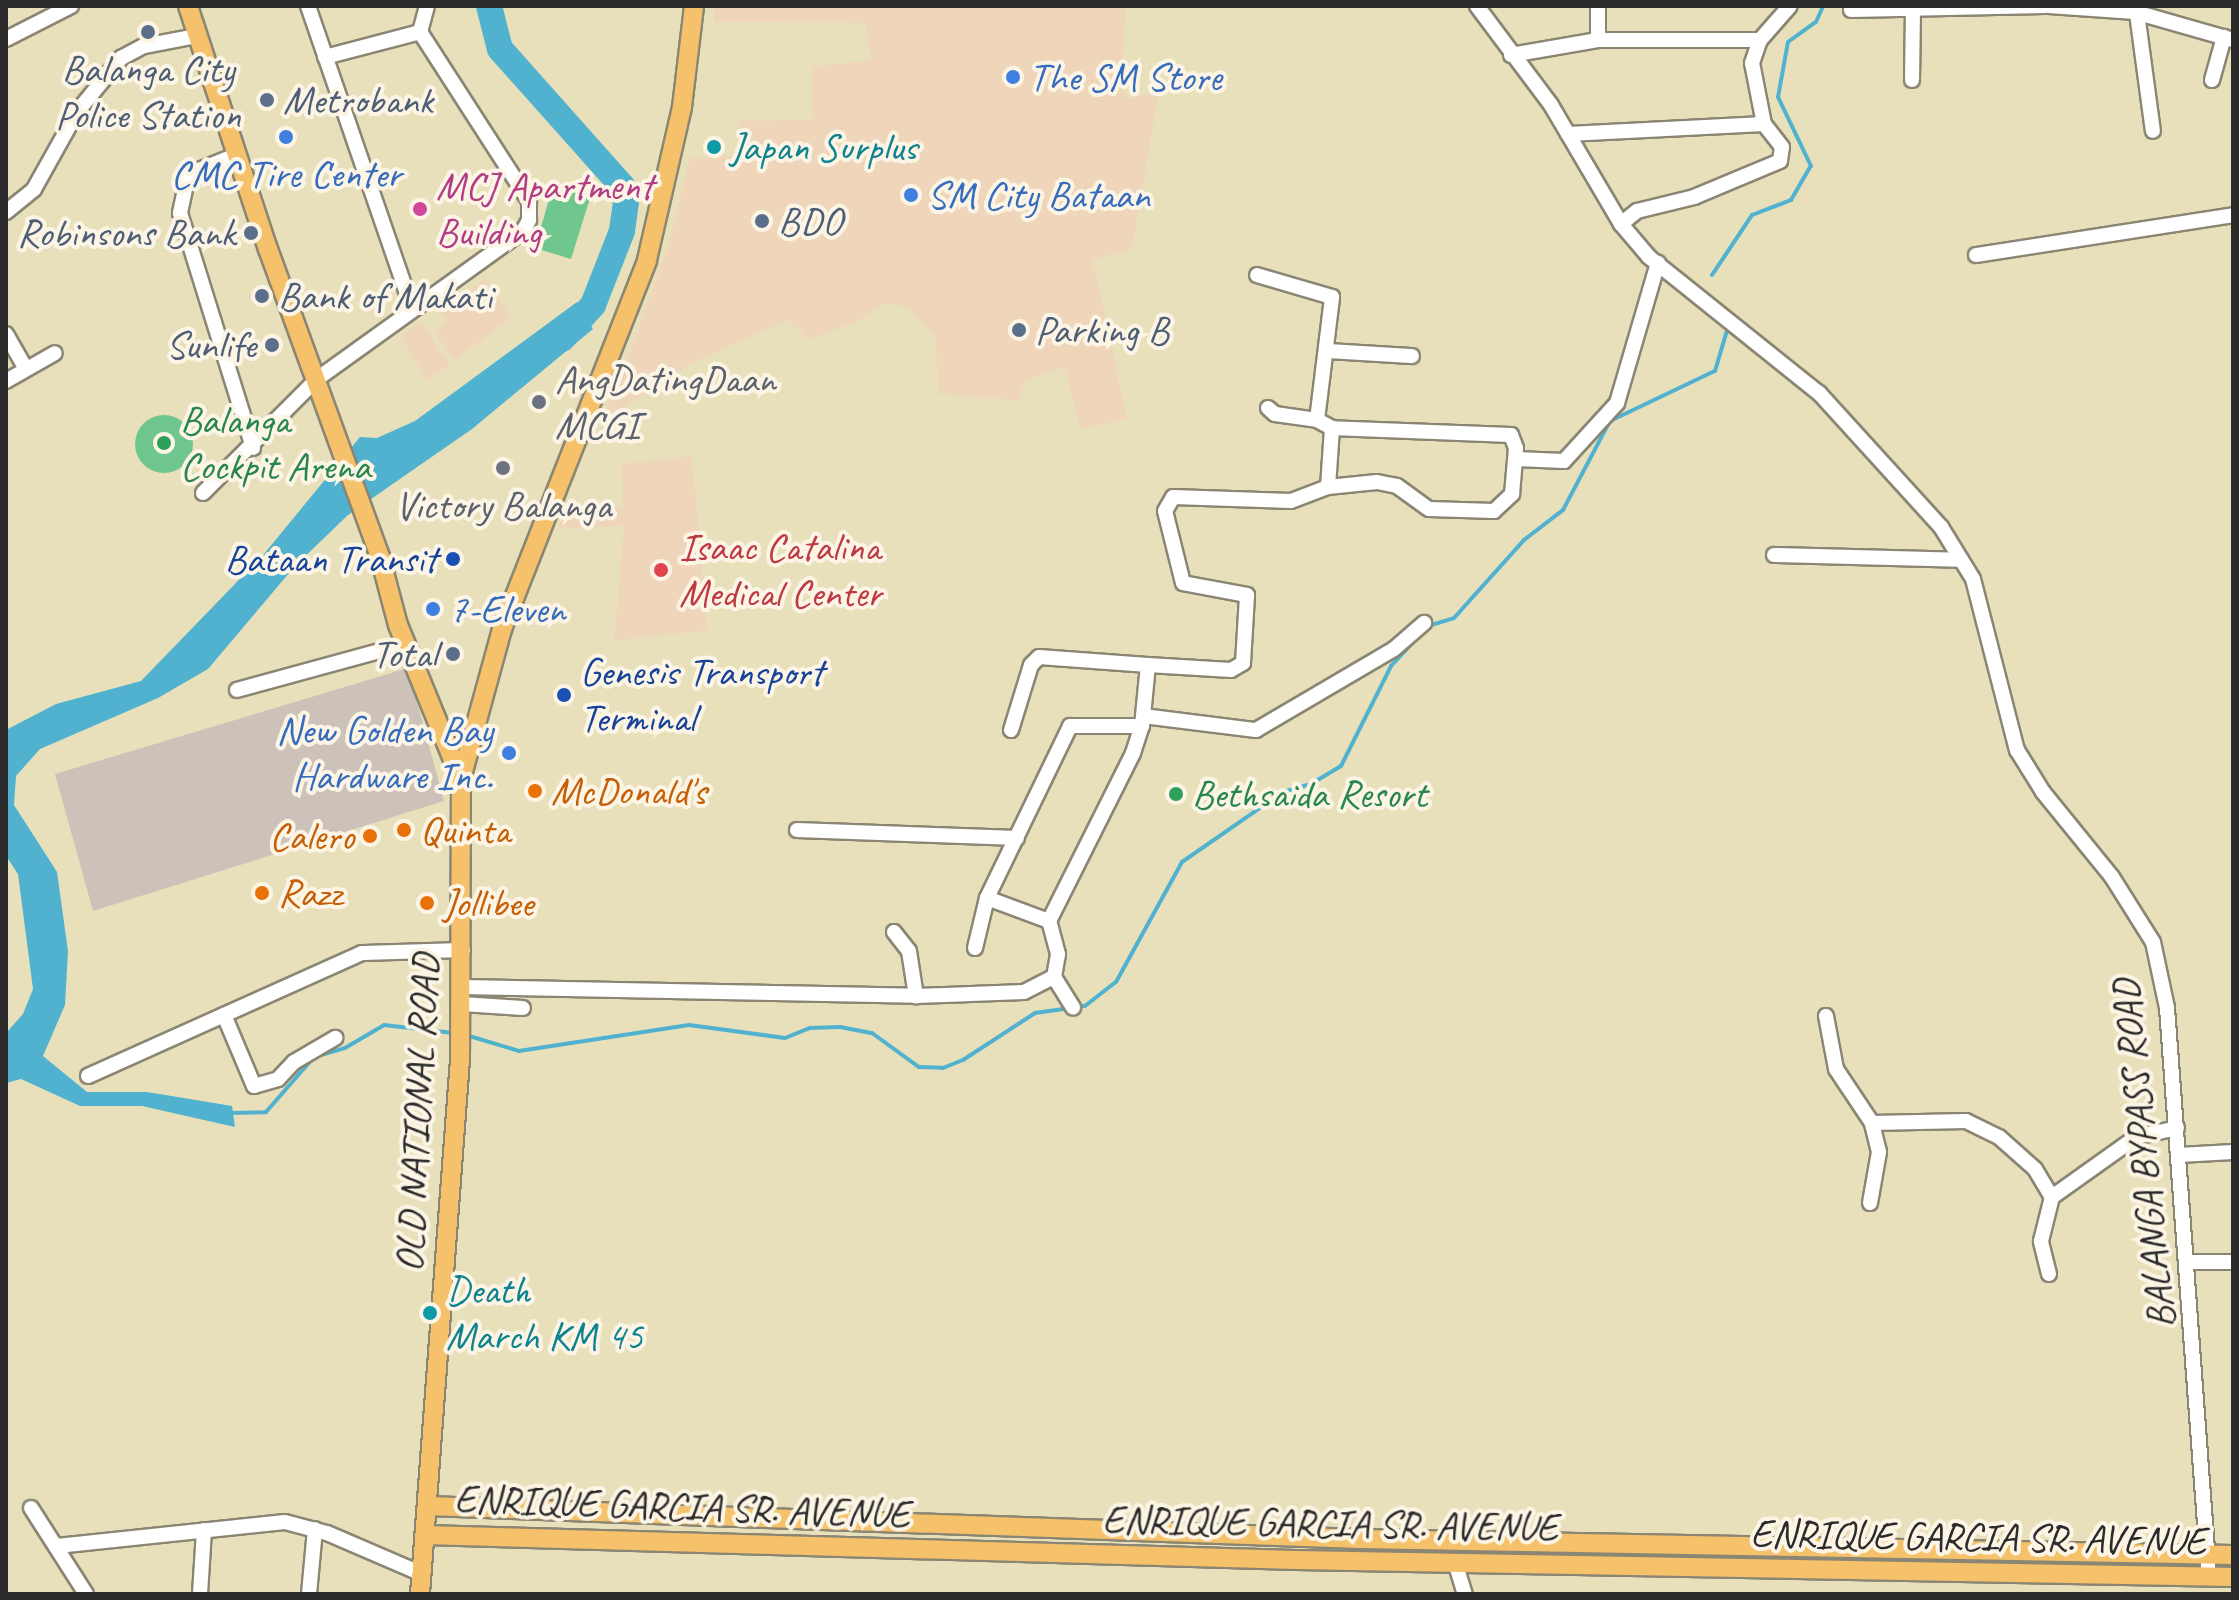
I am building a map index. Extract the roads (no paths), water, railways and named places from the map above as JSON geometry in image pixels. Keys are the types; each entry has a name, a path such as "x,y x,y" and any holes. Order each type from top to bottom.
{"main road":[{"path":"188,6 236,155 339,436 405,644 461,779"},
{"path":"461,779 502,629 647,260 682,107 694,6"},
{"name":"OLD NATIONAL ROAD","path":"420,1594 462,1013 463,950 457,850 461,779"},
{"name":"ENRIQUE GARCIA SR. AVENUE","path":"428,1506 1360,1539 2233,1555"},
{"name":"ENRIQUE GARCIA SR. AVENUE","path":"425,1535 1361,1560 2233,1577"},
{"path":"1360,1539 1361,1560"}],"street":[{"path":"6,39 70,6"},
{"path":"308,6 412,308"},
{"path":"203,493 253,448 317,379 523,231 529,220 529,201 420,32 427,6"},
{"name":"BALANGA BYPASS ROAD","path":"1477,6 1568,134 1621,224 1658,263 1819,393 1941,527 1976,592 2017,750 2043,792 2112,877 2153,942 2167,1008 2209,1577"},
{"path":"1598,6 1598,40"},
{"path":"1621,224 1637,211 1694,197 1780,161 1782,147 1764,124 1753,75 1760,40 1790,6"},
{"path":"1851,10 2047,6 2136,9 2228,38 2212,80"},
{"path":"1912,80 1913,9"},
{"path":"2136,9 2153,131"},
{"path":"325,57 420,32"},
{"path":"6,212 34,189 77,112 121,58 144,46 197,36"},
{"path":"1511,55 1598,40 1760,40"},
{"path":"1568,134 1764,124"},
{"path":"236,155 199,170 187,180 180,213 253,448"},
{"path":"1976,255 2233,215"},
{"path":"1516,459 1564,461 1617,403 1658,263"},
{"path":"1257,275 1332,297 1317,420"},
{"path":"6,334 26,369"},
{"path":"1327,351 1412,356"},
{"path":"6,381 55,353"},
{"path":"1011,730 1031,665 1039,657 1231,670 1243,663 1247,595 1183,583 1165,511 1173,497 1291,501 1328,487 1377,482 1397,486 1429,509 1494,511 1512,494 1515,439 1504,434 1332,428 1317,420 1275,414 1268,408"},
{"path":"1328,487 1332,428"},
{"path":"1774,555 1961,560"},
{"path":"975,948 987,898 1070,726 1142,721 1256,730 1394,649 1424,623"},
{"path":"237,690 405,644"},
{"path":"1073,1007 1054,977 1058,954 1049,921 1142,721 1148,665"},
{"path":"797,830 1017,838"},
{"path":"987,898 1049,921"},
{"path":"894,932 909,951 916,996"},
{"path":"88,1076 362,953 463,950"},
{"path":"462,1013 1024,992 1054,977"},
{"path":"462,1013 523,1008"},
{"path":"224,1015 254,1086 278,1079 294,1062 335,1038"},
{"path":"1826,1016 1836,1069 1872,1123 1879,1152 1870,1203"},
{"path":"1872,1123 1966,1121 2008,1145 2035,1169 2052,1197"},
{"path":"2049,1274 2041,1241 2052,1197 2136,1137 2177,1128"},
{"path":"2179,1155 2233,1152"},
{"path":"2187,1262 2233,1262"},
{"path":"31,1508 86,1594"},
{"path":"57,1546 269,1521 315,1529 422,1574"},
{"path":"309,1594 315,1529"},
{"path":"200,1594 204,1530"},
{"path":"1455,1562 1465,1594"}],"water":[{"path":"577,302 593,329 472,429 348,515 295,566 208,669 158,698 40,749 16,776 14,805 57,872 68,951 65,1005 43,1056 87,1092 147,1092 232,1106 235,1127 142,1106 80,1106 21,1079 6,1083 6,1033 23,1014 33,989 18,874 6,856 6,730 56,704 141,681 264,554 360,437 377,438 415,421"}],"waterway":[{"path":"489,6 500,49 622,186 626,202 622,231 593,305 562,339"},
{"path":"1712,275 1752,215 1791,200 1811,166 1778,97 1788,42 1816,22 1823,6"},
{"path":"1428,626 1454,618 1524,540 1563,510 1610,421 1715,371 1728,327"},
{"path":"466,1035 519,1051 689,1025 785,1038 810,1028 840,1027 872,1033 919,1067 943,1068 963,1060 1035,1013 1085,1006 1116,982 1182,862 1283,792 1311,784 1341,766 1391,666 1417,638"},
{"path":"227,1113 266,1112 314,1057 345,1048 384,1025 454,1033"}],"place":[{"name":"Balanga City Police Station","path":"148,32"},
{"name":"The SM Store","path":"1013,77"},
{"name":"Metrobank","path":"267,100"},
{"name":"CMC Tire Center","path":"286,137"},
{"name":"Japan Surplus","path":"714,147"},
{"name":"SM City Bataan","path":"911,195"},
{"name":"MCJ Apartment Building","path":"420,209"},
{"name":"BDO","path":"762,221"},
{"name":"Robinsons Bank","path":"251,233"},
{"name":"Bank of Makati","path":"262,296"},
{"name":"Parking B","path":"1019,330"},
{"name":"Sunlife","path":"272,345"},
{"name":"AngDatingDaan MCGI","path":"539,402"},
{"name":"Balanga Cockpit Arena","path":"164,443"},
{"name":"Victory Balanga","path":"503,468"},
{"name":"Bataan Transit","path":"453,559"},
{"name":"Isaac Catalina Medical Center","path":"661,570"},
{"name":"7-Eleven","path":"433,609"},
{"name":"Total","path":"453,654"},
{"name":"Genesis Transport Terminal","path":"564,695"},
{"name":"New Golden Bay Hardware Inc.","path":"509,753"},
{"name":"McDonald's","path":"535,791"},
{"name":"Bethsaida Resort","path":"1176,794"},
{"name":"Quinta","path":"404,830"},
{"name":"Calero","path":"370,836"},
{"name":"Razz","path":"262,893"},
{"name":"Jollibee","path":"427,903"},
{"name":"Death March KM 45","path":"430,1313"}]}
